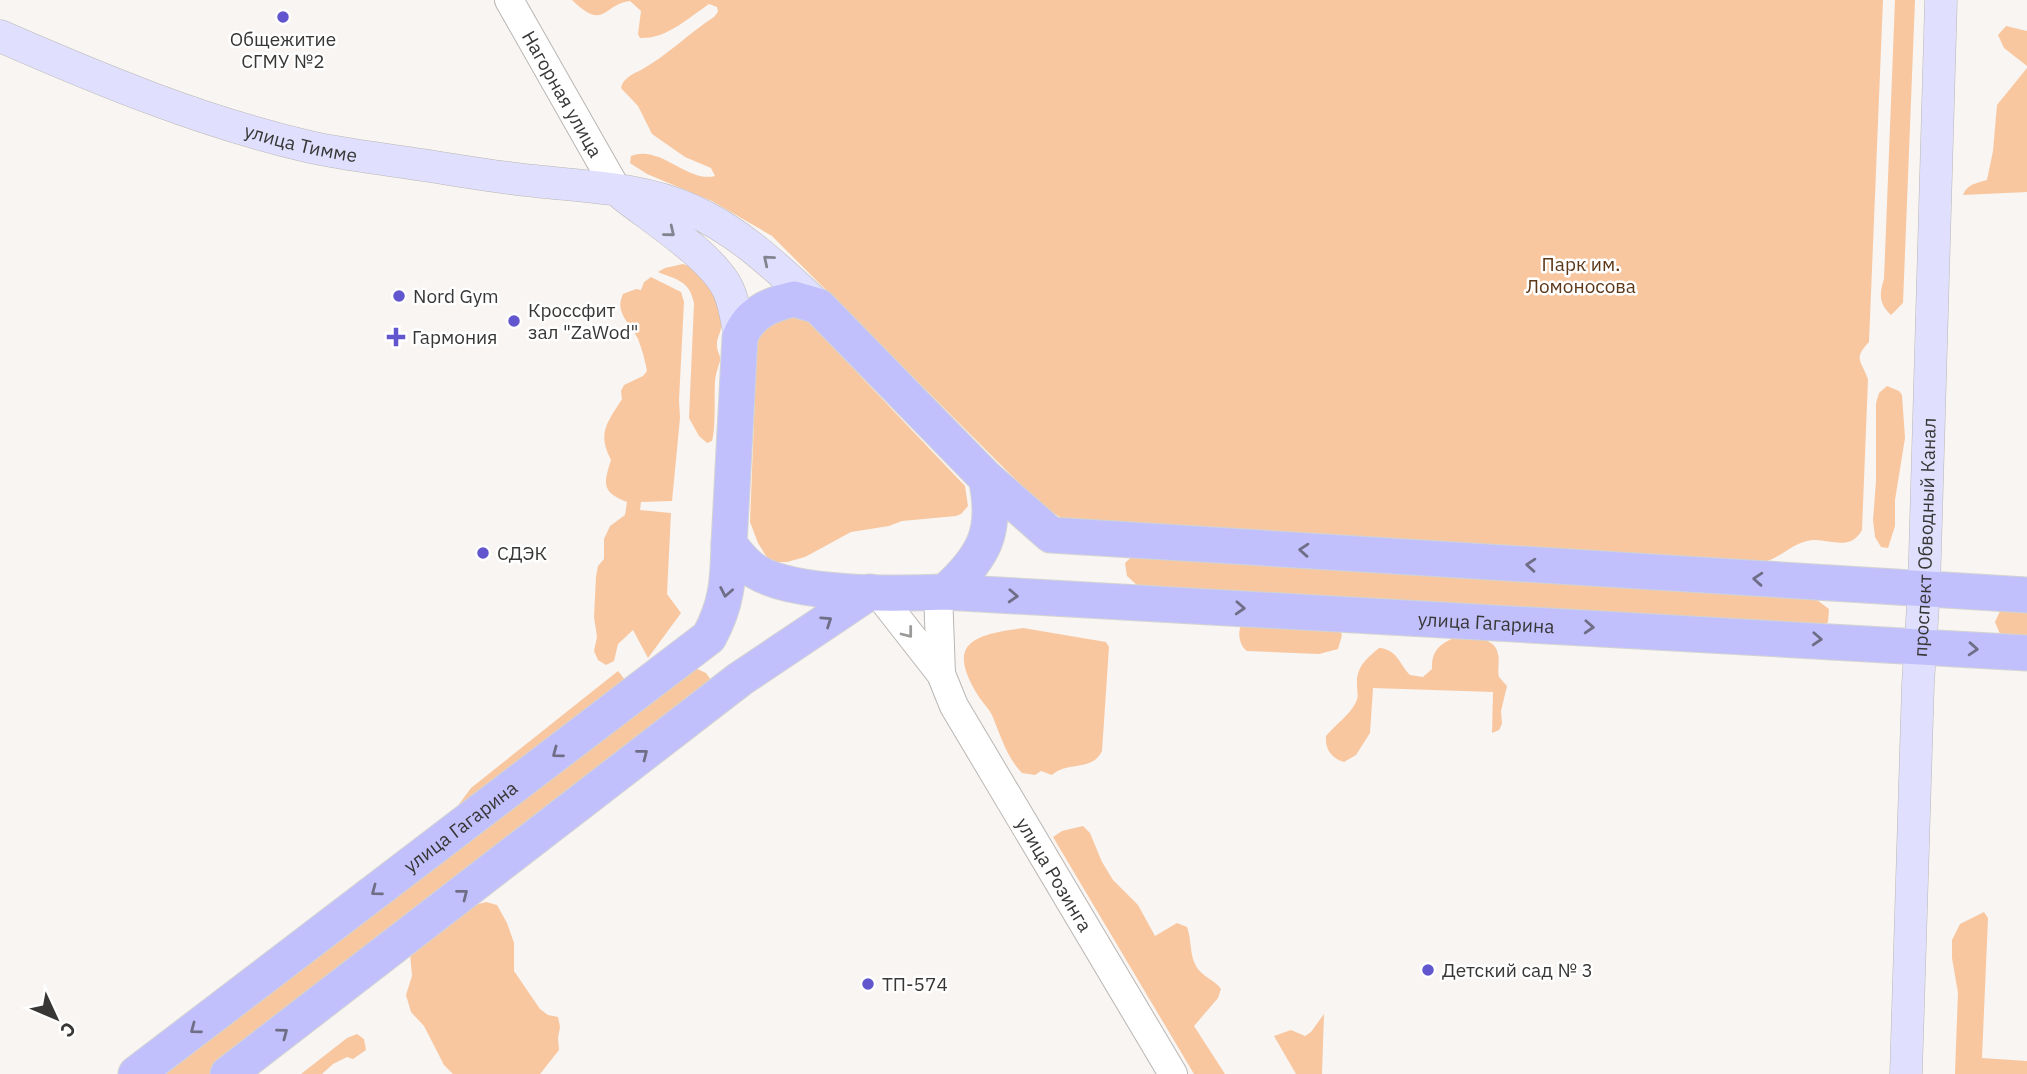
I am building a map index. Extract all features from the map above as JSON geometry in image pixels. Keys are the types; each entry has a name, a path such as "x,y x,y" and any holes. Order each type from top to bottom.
{"main road":[{"name":"проспект Обводный Канал","path":"1906,1074 1924,589 1941,0"},
{"name":"улица Тимме","path":"0,36 146,98 311,147 532,181 617,190 660,199 690,209 715,222 769,260 818,306"},
{"path":"617,190 703,259 720,277 728,288 740,337"},
{"path":"740,337 756,314 773,305 794,299 818,306 986,478 1051,535 2027,595"},
{"name":"улица Гагарина","path":"135,1074 709,637 722,611 728,587 740,337"},
{"path":"941,592 964,575 979,555 985,541 991,510 986,478"},
{"name":"улица Гагарина","path":"729,544 743,561 757,572 785,584 873,592 941,592 2027,653"},
{"path":"228,1074 740,678 873,592"}],"street":[{"name":"Нагорная улица","path":"509,0 617,190"},
{"path":"873,592 941,674"},
{"path":"941,592 941,674"},
{"name":"улица Розинга","path":"941,674 954,706 1172,1074"}],"green space":[{"name":"Парк им. Ломоносова","path":"572,0 1883,0 1869,342 1860,356 1868,379 1862,530 1851,541 1807,541 1767,561 1084,525 1066,521 1041,505 772,236 712,201 647,174 630,163 631,156 652,155 694,174 715,176 711,168 685,157 652,134 638,106 621,88 629,77 660,58 714,17 718,12 717,7 709,4 668,31 640,38 638,34 641,11 630,1 598,15 591,14"},
{"path":"1895,0 1915,0 1903,303 1891,315 1882,303 1881,294 1884,279"},
{"path":"2006,26 2027,31 2027,66 2004,48 1998,35"},
{"path":"2027,68 2027,192 1963,195 1970,186 1987,180 1993,151 1997,105"},
{"path":"683,264 705,280 715,297 720,316 721,328 717,348 720,359 715,379 714,428 712,441 707,443 699,436 689,418 694,303 692,295 685,285 658,272"},
{"path":"651,277 681,292 684,302 680,418 672,501 641,502 640,510 671,513 667,594 681,613 648,658 633,630 618,644 614,661 606,665 598,660 594,651 597,637 594,617 596,577 598,566 604,559 604,539 610,526 625,515 627,502 613,495 607,487 611,460 604,435 608,422 622,399 621,391 624,385 643,376 647,371 638,339 620,307 623,294 641,290 644,282"},
{"path":"786,315 809,322 965,486 968,506 961,514 902,521 889,526 851,532 805,557 787,562 768,559 750,522 757,343 759,334"},
{"path":"1887,386 1902,395 1905,438 1895,500 1895,526 1888,548 1881,547 1875,537 1873,520 1876,403 1879,393"},
{"path":"1138,551 1817,600 1829,609 1828,622 1818,631 1137,585 1127,576 1125,563"},
{"path":"2018,606 2027,607 2027,639 2000,634 1995,622 2000,611"},
{"path":"1242,623 1340,630 1342,635 1338,649 1319,654 1247,651 1240,638"},
{"path":"1023,628 1106,642 1109,647 1102,751 1092,762 1065,768 1052,775 1041,771 1035,775 1022,773 1008,753 992,715 969,679 964,664 969,645 990,634"},
{"path":"1454,638 1480,639 1496,648 1499,677 1507,686 1499,730 1492,733 1493,692 1373,688 1370,733 1356,755 1344,762 1332,755 1326,736 1356,702 1358,673 1370,656 1379,648 1385,649 1394,654 1410,675 1423,677 1432,669 1437,649"},
{"path":"695,668 706,673 713,683 709,692 210,1074 159,1074"},
{"path":"618,671 626,681 461,810 457,807 471,788"},
{"path":"1083,826 1090,833 1113,880 1138,905 1155,936 1177,923 1187,927 1196,966 1221,989 1218,998 1194,1026 1225,1074 1194,1074 1053,837 1062,831"},
{"path":"486,902 497,905 507,923 514,943 514,971 540,1009 548,1015 558,1017 559,1050 540,1074 453,1074 444,1065 424,1026 411,1012 406,995 412,976 410,953 475,905"},
{"path":"1984,912 1988,918 1982,1058 2027,1061 2027,1074 1955,1074 1958,993 1952,940 1960,924"},
{"path":"1324,1014 1322,1074 1296,1074 1274,1036 1291,1030 1305,1036"},
{"path":"357,1034 364,1039 366,1050 353,1059 347,1057 333,1064 322,1074 301,1074 347,1038"}],"place":[{"name":"Общежитие СГМУ №2","path":"283,17"},
{"name":"Nord Gym","path":"399,296"},
{"name":"Кроссфит зал \"ZaWod\"","path":"514,321"},
{"name":"Гармония","path":"396,337"},
{"name":"СДЭК","path":"483,553"},
{"name":"Детский сад № 3","path":"1428,970"},
{"name":"ТП-574","path":"868,984"}]}
